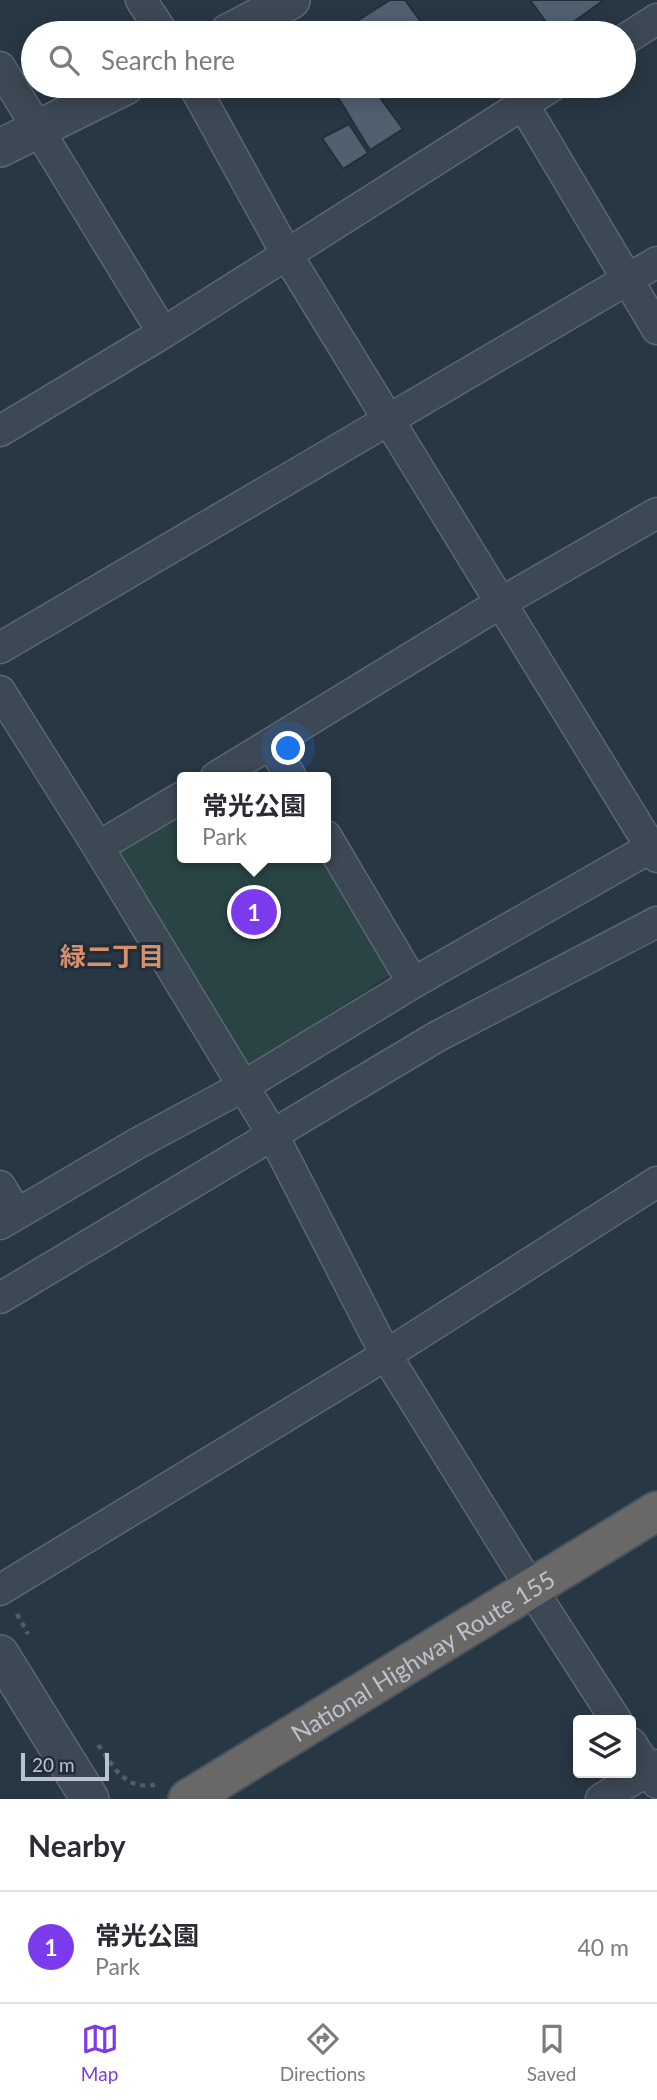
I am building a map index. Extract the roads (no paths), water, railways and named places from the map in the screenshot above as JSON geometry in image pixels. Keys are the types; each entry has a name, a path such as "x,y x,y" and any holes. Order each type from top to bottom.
{"highway":[{"name":"National Highway Route 155","path":"178,1788 531,1588 657,1511"}],"street":[{"path":"141,0 155,21"},
{"path":"251,21 291,0"},
{"path":"636,32 657,19"},
{"path":"0,67 163,333"},
{"path":"0,148 101,98"},
{"path":"0,1186 9,1219 138,1143 242,1087 413,983 655,849 286,253 201,98"},
{"path":"0,430 163,333 533,98"},
{"path":"523,104 657,328"},
{"path":"0,648 657,262"},
{"path":"224,772 502,602 657,513"},
{"path":"0,691 273,1135 386,1354 613,1715"},
{"path":"271,744 288,772"},
{"path":"98,847 177,800"},
{"path":"331,844 413,983"},
{"path":"0,1298 438,1036 657,922"},
{"path":"5,1588 386,1354 657,1182"},
{"path":"15,1646 90,1799"},
{"path":"601,1799 654,1773 636,1750"}],"place":[{"name":"常光公園","path":"254,912"}],"district":[{"name":"緑二丁目","path":"112,956"}]}
